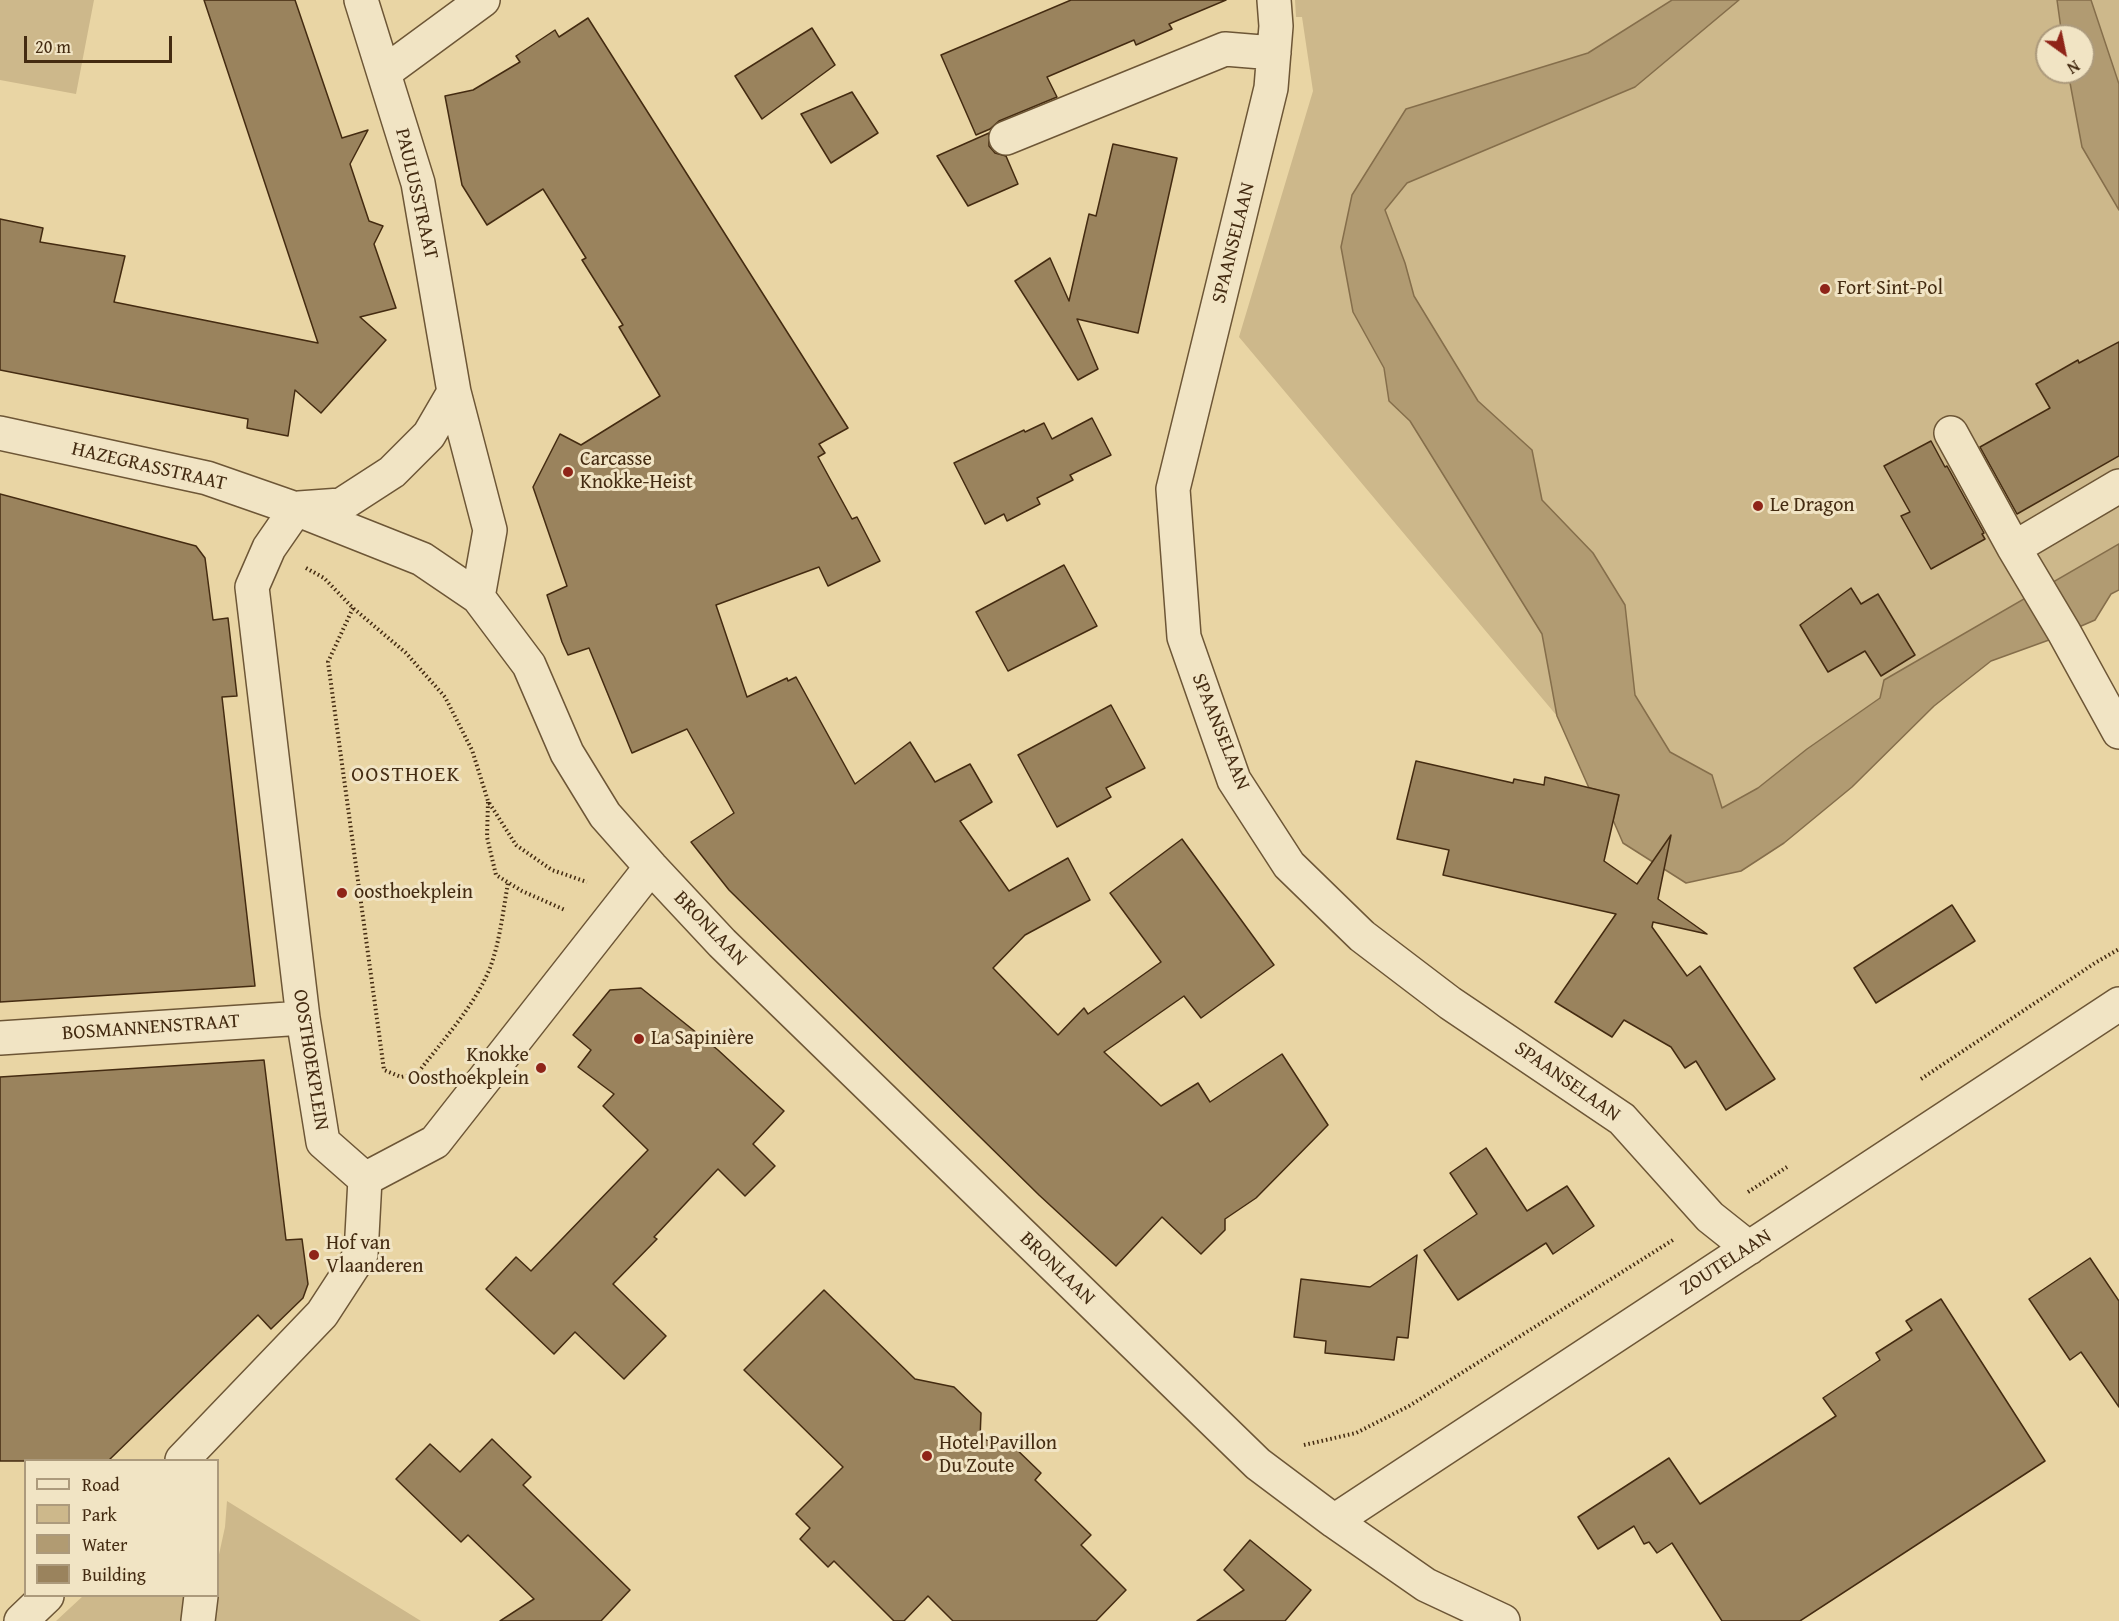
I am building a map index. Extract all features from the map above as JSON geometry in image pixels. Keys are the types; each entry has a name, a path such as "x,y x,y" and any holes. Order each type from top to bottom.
{"street":[{"name":"PAULUSSTRAAT","path":"361,0 418,183 454,392"},
{"path":"385,72 483,0"},
{"name":"SPAANSELAAN","path":"1274,0 1276,26 1271,88 1173,489 1184,637 1234,780 1289,865 1362,936 1450,1003 1622,1119 1710,1216 1749,1248"},
{"path":"1006,138 1225,49 1274,53"},
{"path":"296,509 341,505 392,472 429,435 454,392"},
{"path":"454,392 490,530 478,597"},
{"name":"HAZEGRASSTRAAT","path":"0,433 207,477 296,509"},
{"path":"1951,433 2119,732"},
{"path":"2014,548 2119,486"},
{"path":"184,1459 322,1314 361,1254 365,1179 435,1142 651,867 605,815 567,753 529,665 478,597 422,559 296,509"},
{"name":"OOSTHOEKPLEIN","path":"296,509 269,548 252,587 303,1018 323,1142 365,1179"},
{"name":"BRONLAAN","path":"651,867 723,943 1258,1464 1334,1521 1426,1585 1503,1621"},
{"name":"ZOUTELAAN","path":"1334,1521 2119,1004"},
{"name":"BOSMANNENSTRAAT","path":"0,1038 303,1018"},
{"path":"21,1621 45,1597"},
{"path":"198,1621 201,1597"}],"path":[{"path":"269,548 324,578 353,608 406,653 445,697 472,750 488,801 487,837 496,874 522,891 559,907 601,931"},
{"path":"353,608 328,662 384,1070 401,1077 417,1074 473,1000 490,968 499,935 508,883"}],"green space":[{"path":"0,0 94,0 76,94 0,80"},
{"path":"1295,0 1672,0 1588,53 1406,109 1353,312 1384,368 1389,401 1410,421 1542,634 1557,716 1239,337 1313,91 1302,17 1296,17"},
{"path":"1739,0 2057,0 2060,24 2035,24 2035,84 2070,84 2082,147 2119,210 2119,544 1884,680 1880,698 1807,749 1758,788 1722,809 1712,775 1670,752 1635,695 1625,605 1593,553 1542,500 1532,450 1478,401 1414,296 1405,263 1385,210 1407,183 1635,87"},
{"path":"2091,0 2119,0 2119,84"},
{"path":"227,1501 421,1621 56,1621 82,1597 219,1597 219,1554 225,1527"}],"water":[{"path":"1672,0 1739,0 1635,87 1407,183 1385,210 1405,263 1414,296 1478,401 1532,450 1542,500 1593,553 1625,605 1635,695 1670,752 1712,775 1722,808 1758,788 1807,749 1880,698 1884,680 2119,544 2119,590 2111,594 2095,620 1991,661 1934,706 1852,787 1784,843 1741,871 1686,883 1623,843 1613,820 1619,795 1589,788 1557,716 1542,634 1410,421 1389,401 1384,368 1353,312 1341,247 1352,195 1406,109 1588,53"},
{"path":"2057,0 2091,0 2119,84 2119,210 2082,147 2070,84 2095,84 2095,24 2060,24"}],"building":[{"path":"204,0 295,0 342,138 368,130 350,164 369,221 383,226 374,244 396,308 360,317 386,340 321,413 295,390 288,436 247,428 248,419 0,370 0,219 43,228 40,242 125,256 114,302 318,343"},
{"path":"1071,0 1226,0 1169,24 1172,29 1136,45 1134,40 1047,77 1057,97 999,121 990,129 976,135 941,55"},
{"path":"588,18 848,428 819,444 825,453 818,457 852,519 857,517 880,561 828,586 819,567 716,605 747,697 787,678 788,681 796,677 855,784 910,742 935,782 970,764 992,802 960,821 1009,891 1068,858 1090,900 1025,935 993,968 1058,1035 1084,1008 1088,1014 1161,962 1110,893 1182,839 1274,965 1201,1018 1184,996 1104,1052 1161,1106 1198,1083 1210,1102 1282,1054 1328,1125 1256,1198 1225,1219 1225,1230 1201,1254 1162,1217 1116,1266 1039,1195 729,890 691,842 734,813 687,729 632,753 589,648 568,655 547,595 567,586 533,487 560,434 581,445 660,396 619,327 623,325 582,260 586,258 543,189 487,225 462,185 445,96 473,90 520,62 516,56 555,30 559,37"},
{"path":"812,28 835,65 762,119 735,76"},
{"path":"852,92 878,133 831,163 801,114"},
{"path":"989,133 989,146 995,153 1006,156 1018,184 968,206 937,156"},
{"path":"1113,144 1177,158 1138,333 1077,319 1098,369 1078,380 1015,281 1050,258 1069,301 1089,214 1096,216"},
{"path":"2119,342 2119,456 2017,514 1980,447 2050,408 2036,384 2078,360 2079,363"},
{"path":"1092,418 1111,455 1070,475 1073,480 1037,498 1040,504 1007,521 1004,514 985,524 954,463 1044,423 1052,439"},
{"path":"1931,441 1984,533 1982,534 1985,539 1931,569 1901,516 1910,512 1884,466"},
{"path":"0,494 196,546 205,558 213,620 228,618 237,696 222,697 255,986 0,1002"},
{"path":"1064,565 1097,626 1008,671 976,612"},
{"path":"1851,588 1861,604 1878,594 1915,655 1881,676 1865,651 1828,672 1800,625"},
{"path":"1111,705 1145,768 1106,788 1111,797 1057,827 1018,755"},
{"path":"1416,761 1513,783 1514,779 1544,785 1545,777 1619,795 1604,861 1637,884 1671,835 1658,899 1707,934 1653,922 1652,927 1687,976 1700,966 1775,1079 1726,1110 1696,1061 1685,1068 1671,1047 1624,1020 1612,1037 1555,1002 1616,914 1443,875 1449,850 1397,839"},
{"path":"1952,905 1975,941 1876,1003 1854,968"},
{"path":"641,988 718,1050 784,1111 753,1144 775,1166 745,1196 718,1169 654,1237 657,1239 613,1284 666,1336 624,1379 575,1332 554,1354 486,1289 516,1257 531,1271 648,1150 603,1106 614,1094 578,1067 591,1050 573,1035 610,990"},
{"path":"264,1060 286,1240 302,1239 308,1284 303,1298 271,1329 258,1315 110,1459 0,1461 0,1077"},
{"path":"1486,1148 1527,1211 1567,1186 1594,1226 1553,1254 1546,1243 1458,1300 1424,1250 1477,1214 1450,1173"},
{"path":"1417,1255 1408,1338 1397,1337 1394,1360 1325,1353 1326,1341 1294,1337 1301,1279 1370,1287"},
{"path":"2090,1258 2119,1301 2119,1407 2081,1352 2070,1360 2029,1299"},
{"name":"Hotel Pavillon Du Zoute","path":"824,1290 915,1379 954,1387 981,1413 980,1439 1011,1444 1041,1473 1035,1480 1091,1535 1081,1545 1126,1590 1096,1621 953,1621 928,1596 904,1621 894,1621 834,1561 828,1567 800,1539 810,1528 796,1514 843,1467 744,1370"},
{"path":"1941,1299 2045,1461 1800,1621 1722,1621 1672,1543 1657,1553 1649,1542 1644,1544 1634,1526 1598,1549 1578,1517 1669,1458 1700,1504 1836,1416 1823,1398 1880,1360 1876,1353 1912,1330 1906,1321"},
{"path":"492,1439 531,1477 523,1485 630,1590 601,1621 500,1621 534,1599 468,1535 461,1542 396,1479 430,1444 460,1472"},
{"path":"1250,1540 1311,1590 1285,1621 1197,1621 1244,1590 1224,1570"}],"place":[{"name":"Fort Sint-Pol","path":"1825,289"},
{"name":"Carcasse Knokke-Heist","path":"568,472"},
{"name":"Le Dragon","path":"1758,506"},
{"name":"oosthoekplein","path":"342,893"},
{"name":"La Sapinière","path":"639,1039"},
{"name":"Knokke Oosthoekplein","path":"541,1068"},
{"name":"Hof van Vlaanderen","path":"314,1255"},
{"name":"Hotel Pavillon Du Zoute","path":"927,1456"}],"district":[{"name":"OOSTHOEK","path":"406,776"}]}
